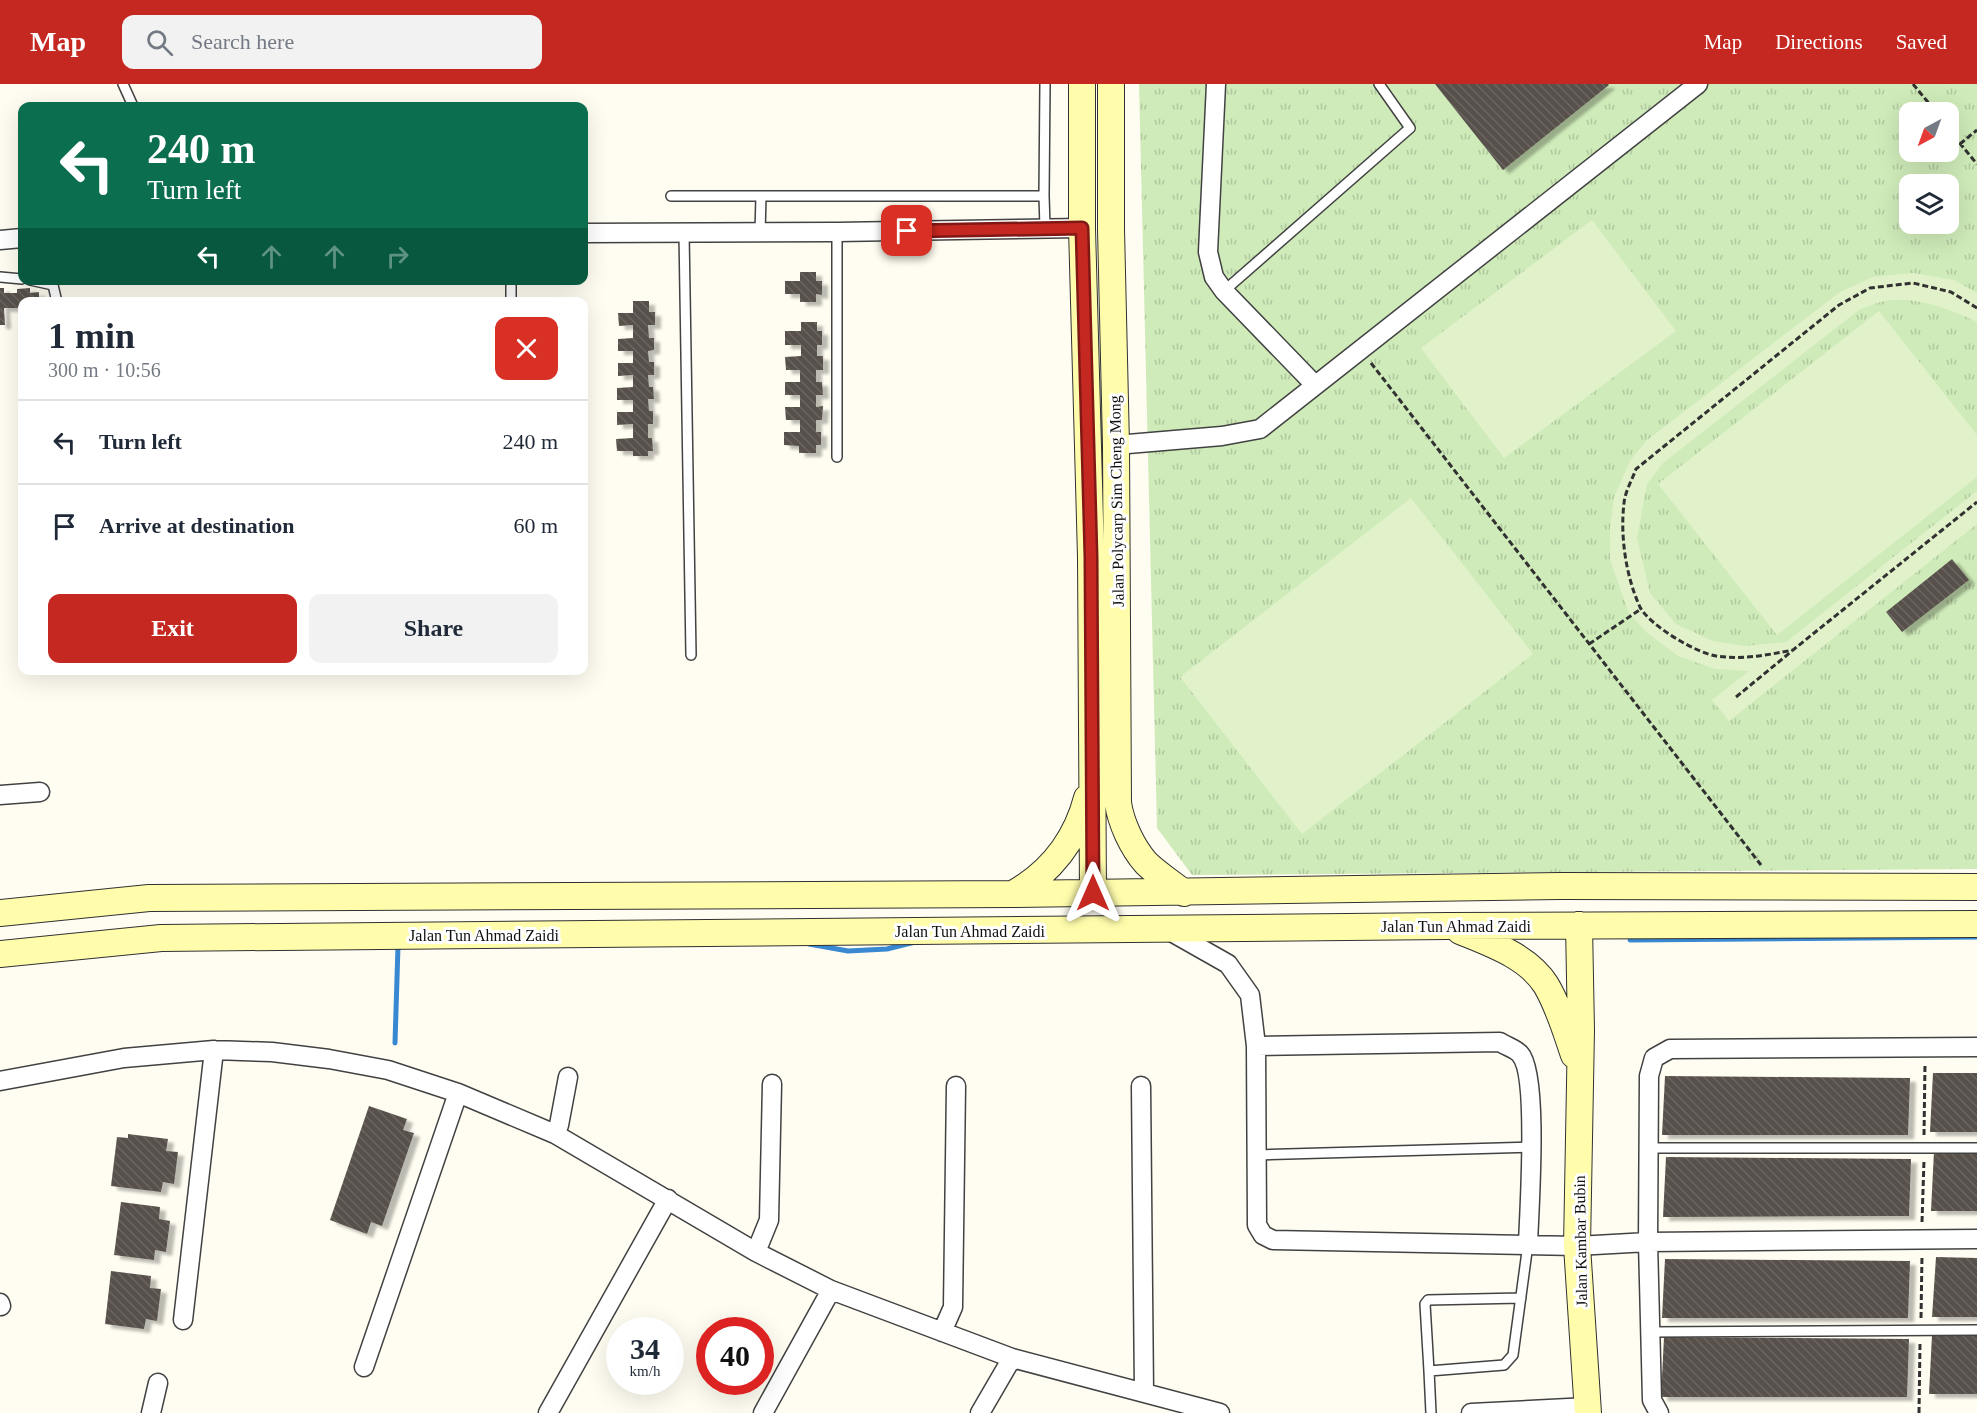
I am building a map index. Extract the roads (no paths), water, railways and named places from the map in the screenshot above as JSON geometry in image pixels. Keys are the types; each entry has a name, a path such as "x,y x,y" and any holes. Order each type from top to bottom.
{"main road":[{"name":"Jalan Polycarp Sim Cheng Mong","path":"1082,84 1082,228 1091,557 1093,893"},
{"name":"Jalan Polycarp Sim Cheng Mong","path":"1111,96 1120,816 1135,847 1146,863 1184,893"},
{"path":"1111,96 1106,119 1105,202 1100,214 1082,228 1092,237 1104,254 1113,302"},
{"path":"1091,557 1102,481 1109,458 1116,445"},
{"path":"1012,894 1030,884 1046,871 1064,849 1082,818 1092,779"},
{"path":"0,914 149,898 1184,893 1560,886 1977,887"},
{"name":"Jalan Tun Ahmad Zaidi","path":"0,954 161,938 1448,926 1977,924"},
{"name":"Jalan Kambar Bubin","path":"1579,925 1581,1030 1577,1246 1588,1410"},
{"path":"1448,926 1487,942 1521,960 1534,970 1546,986 1560,1015 1579,1070"}],"street":[{"path":"1116,445 1222,436 1260,429 1698,84"},
{"path":"1218,86 1208,252 1214,277 1224,291 1315,385"},
{"path":"588,233 1082,228"},
{"path":"0,240 18,238"},
{"path":"0,795 40,792"},
{"path":"1168,930 1228,964 1250,995 1256,1046 1257,1225 1263,1235 1273,1240 1577,1246 1648,1242 1977,1239"},
{"path":"1256,1046 1500,1042 1521,1055 1529,1078 1531,1147 1528,1244"},
{"path":"1659,1413 1652,1400 1648,1242 1649,1076 1654,1058 1670,1049 1977,1047"},
{"path":"0,1081 124,1058 214,1050 272,1052 329,1059 388,1070 458,1094 555,1134 756,1252 831,1290 1012,1358 1220,1413"},
{"path":"183,1320 214,1050"},
{"path":"555,1134 559,1125 568,1077"},
{"path":"756,1252 769,1220 772,1084"},
{"path":"942,1332 953,1307 956,1086"},
{"path":"1141,1086 1143,1392"},
{"path":"364,1366 458,1094"},
{"path":"548,1413 668,1199"},
{"path":"763,1413 831,1290"},
{"path":"980,1413 1012,1358"},
{"path":"151,1413 158,1383"},
{"path":"1471,1413 1588,1410"}],"lane":[{"path":"123,84 131,102"},
{"path":"1045,84 1046,227"},
{"path":"1224,291 1410,128 1379,84"},
{"path":"670,196 1044,196"},
{"path":"760,232 761,196"},
{"path":"837,232 837,457"},
{"path":"684,233 691,655"},
{"path":"0,277 18,279"},
{"path":"1256,1155 1531,1147"},
{"path":"1649,1148 1977,1148"},
{"path":"1429,1371 1504,1365 1514,1355 1528,1244"},
{"path":"1431,1413 1425,1304 1428,1300 1521,1298"},
{"path":"1650,1332 1977,1330"}],"waterway":[{"path":"1630,940 1977,937"},
{"path":"809,944 848,951 887,949 915,942"},
{"path":"395,1043 398,946 401,946"}]}
